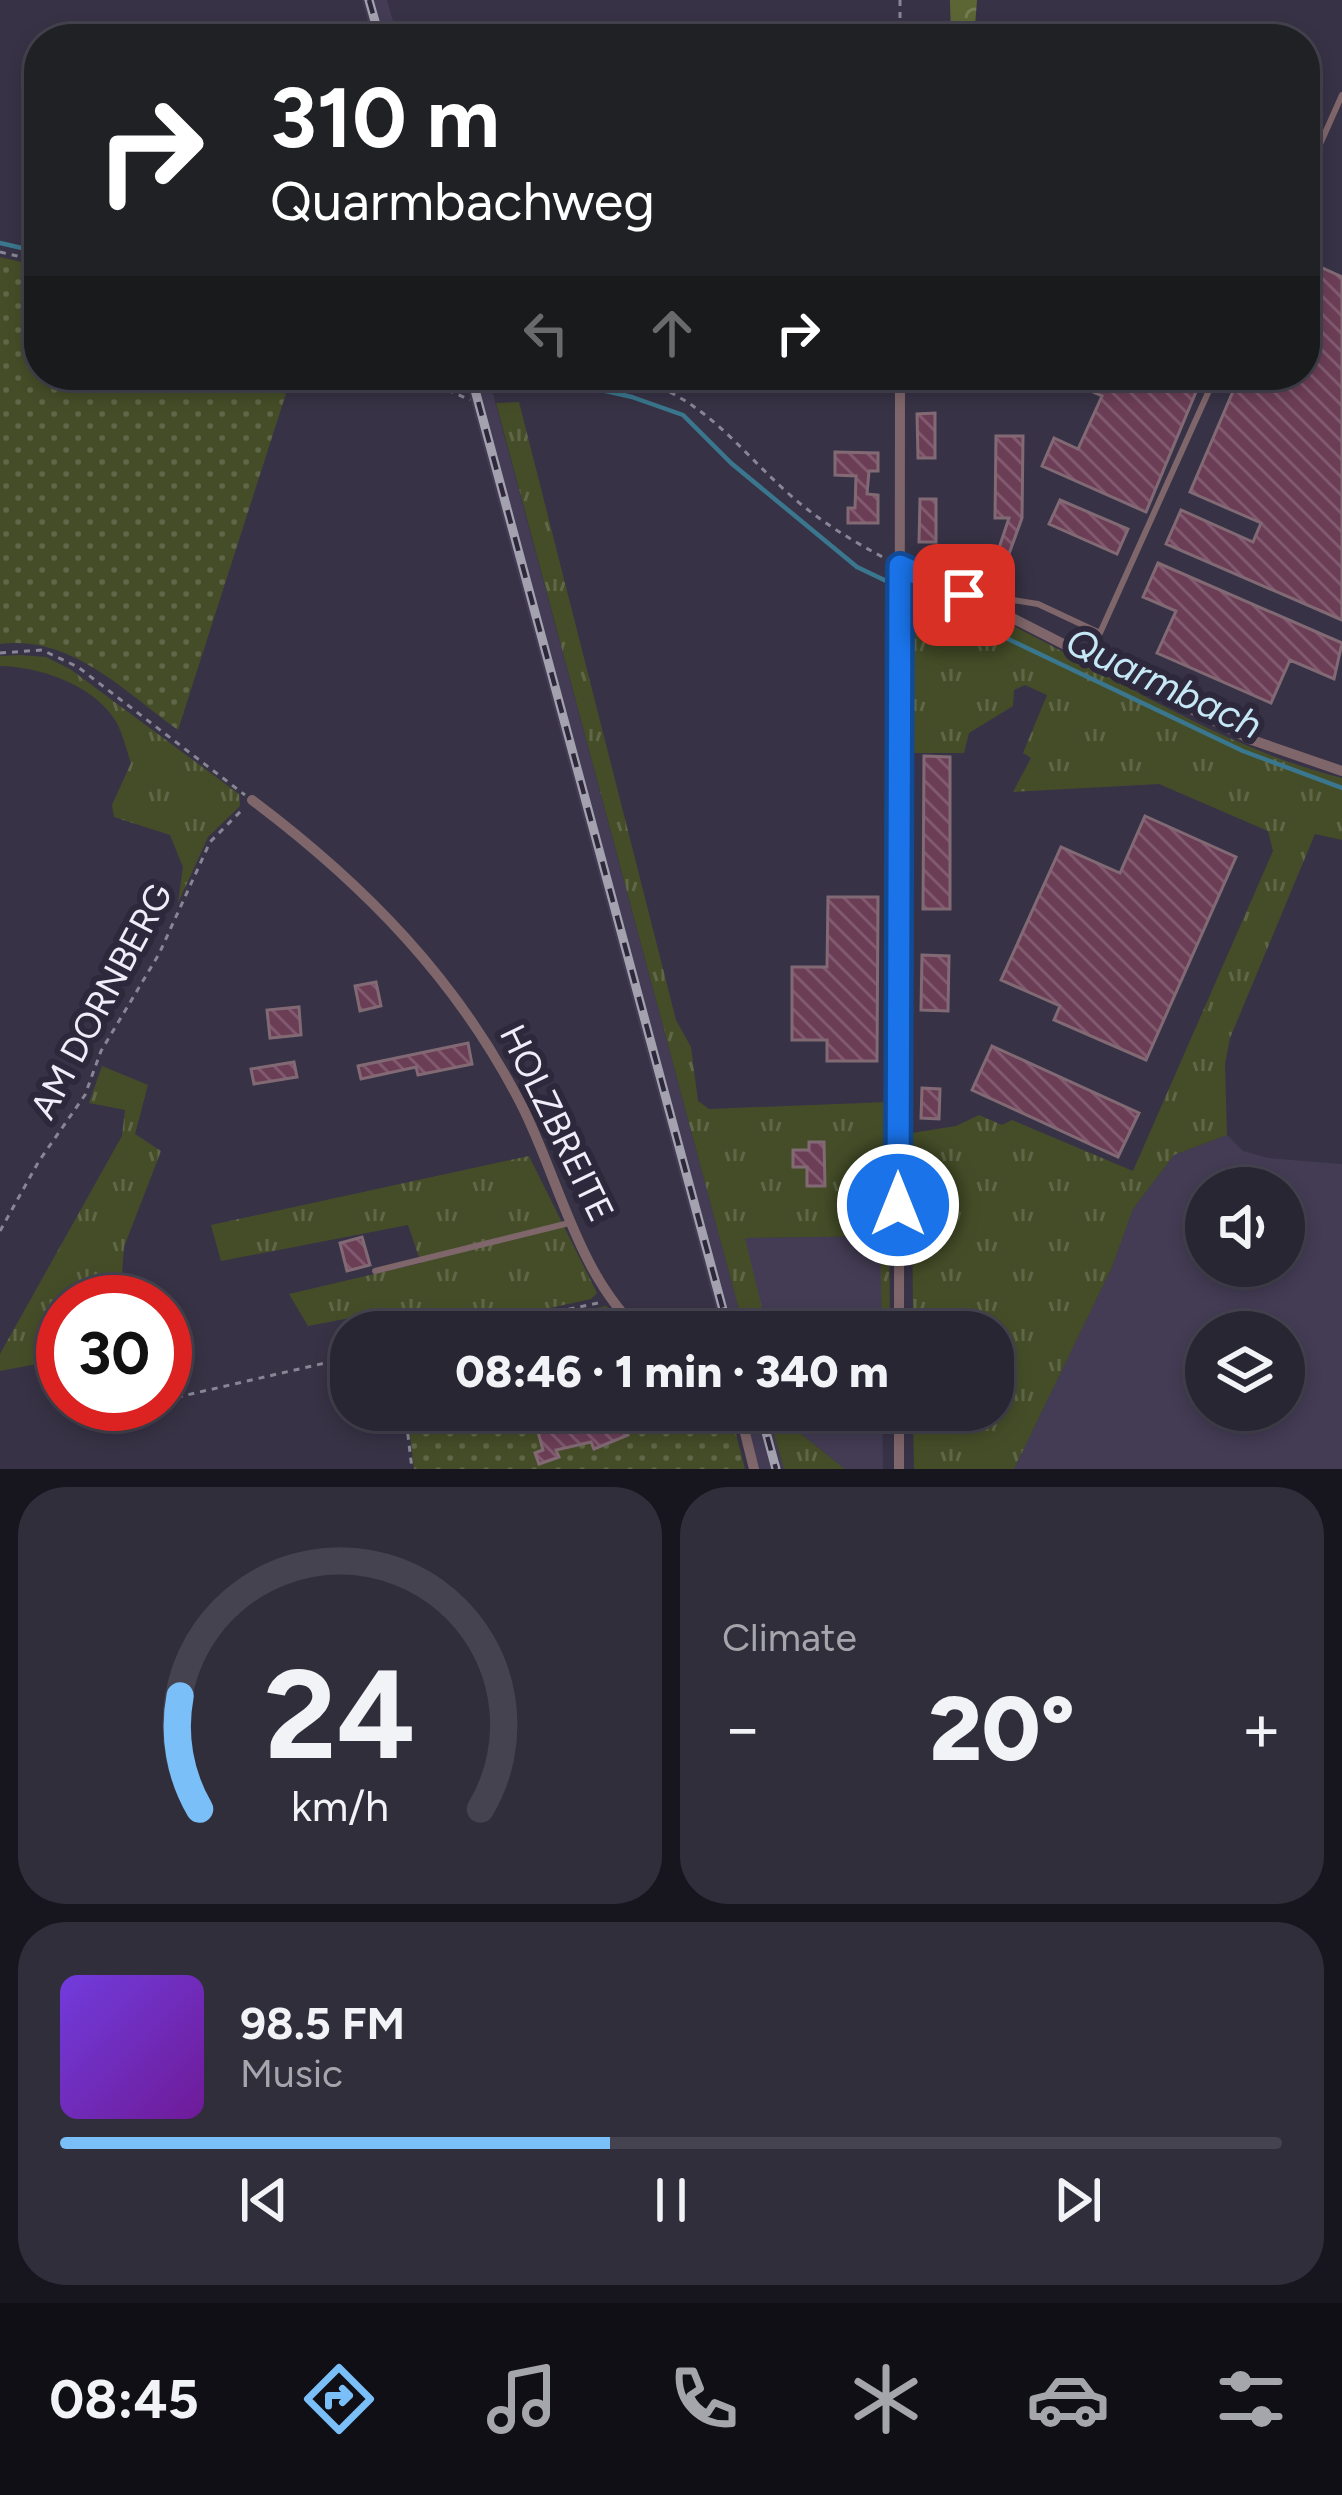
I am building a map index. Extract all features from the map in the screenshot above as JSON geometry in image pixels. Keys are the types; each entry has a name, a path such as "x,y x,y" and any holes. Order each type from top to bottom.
{"street":[{"path":"899,1311 900,390"},
{"path":"900,572 993,611 1252,740 1342,771"},
{"name":"HOLZBREITE","path":"252,800 385,911 435,967 493,1050 573,1222 610,1296 623,1311"},
{"path":"744,1431 754,1469"},
{"path":"899,1431 899,1469"}],"lane":[{"path":"1320,144 1342,95"},
{"path":"993,611 1006,599 1026,600 1100,633 1209,390"},
{"path":"376,1271 573,1222"}],"path":[{"path":"448,390 470,400"},
{"path":"674,390 698,405 788,493 900,572"},
{"path":"0,652 42,650 78,667 252,800"},
{"name":"AM DORNBERG","path":"0,1231 39,1160 85,1095 101,1052 167,938 210,842 252,800"},
{"path":"560,1311 610,1296"},
{"path":"192,1394 330,1362"},
{"path":"407,1431 412,1469"}],"shaded area":[{"path":"362,0 387,0 394,24 369,24"},
{"path":"468,390 492,390 739,1311 716,1311"},
{"path":"1227,1135 1243,1151 1268,1158 1342,1164 1342,1469 1014,1469 1112,1267 1133,1209 1174,1155"},
{"path":"881,1236 882,1311 763,1311 744,1238"},
{"path":"747,1431 773,1431 784,1469 757,1469"},
{"path":"797,1431 882,1431 883,1469 845,1469"}],"green space":[{"path":"950,0 977,0 975,24 951,24"},
{"path":"0,257 24,263 24,390 287,390 178,730 117,683 73,657 50,648 0,644"},
{"path":"519,402 676,1020 691,1047 698,1101 709,1109 888,1102 890,1311 882,1311 880,1236 745,1238 763,1311 739,1311 496,403"},
{"path":"932,588 1235,741 1342,778 1342,840 1315,834 1230,1038 1225,1064 1227,1135 1174,1155 1133,1209 1112,1267 1014,1469 914,1469 913,1431 1014,1431 1014,1311 913,1311 912,1133 956,1126 979,1115 1002,1125 1012,1120 1133,1171 1273,851 1268,831 1159,784 1013,792 1031,758 1023,753 1047,695 1025,685 1014,690 1013,706 969,733 964,753 911,753 905,597"},
{"path":"0,656 46,657 70,669 239,794 240,806 208,837 178,903 183,867 170,835 114,817 112,805 131,763 116,722 103,705 77,686 47,674 0,666"},
{"path":"102,1066 148,1085 135,1134 161,1151 124,1247 122,1275 44,1275 122,1136 125,1110 89,1103"},
{"path":"529,1156 597,1293 591,1299 536,1311 330,1311 330,1322 308,1326 289,1294 421,1263 408,1225 221,1261 211,1225"},
{"path":"36,1290 36,1364 0,1371 0,1354"},
{"path":"409,1431 735,1431 745,1469 414,1469"},
{"path":"773,1431 797,1431 845,1469 784,1469"}],"building":[{"path":"1320,267 1342,277 1342,620 1166,544 1181,510 1253,542 1261,523 1190,492 1234,390 1320,390"},
{"path":"1088,390 1197,390 1146,512 1042,466 1054,438 1078,449 1102,396"},
{"path":"935,413 935,458 918,458 917,414"},
{"path":"996,436 1023,436 1022,518 1002,573 992,569 1009,518 995,518"},
{"path":"835,452 878,453 878,471 869,471 867,494 878,495 878,523 848,523 848,508 855,508 856,476 835,475"},
{"path":"920,499 936,499 936,542 919,542"},
{"path":"1060,500 1128,529 1117,554 1049,524"},
{"path":"1158,563 1342,643 1334,679 1290,660 1271,703 1157,653 1176,611 1143,597"},
{"path":"924,756 950,757 950,909 923,909"},
{"path":"1145,816 1236,857 1146,1060 1054,1020 1060,1006 1001,980 1061,847 1120,873"},
{"path":"828,897 878,897 877,1061 827,1061 827,1040 792,1040 792,967 827,967"},
{"path":"922,955 949,956 948,1011 921,1010"},
{"path":"376,982 381,1006 360,1011 355,986"},
{"path":"299,1007 301,1035 270,1038 267,1010"},
{"path":"468,1043 472,1064 418,1075 416,1067 361,1079 358,1066"},
{"path":"992,1046 1139,1113 1118,1157 972,1090"},
{"path":"294,1062 297,1077 254,1084 251,1069"},
{"path":"922,1088 940,1089 939,1119 921,1118"},
{"path":"809,1142 824,1142 825,1186 807,1186 807,1167 793,1167 793,1150 809,1150"},
{"path":"362,1237 370,1265 347,1271 340,1243"},
{"path":"538,1431 627,1431 628,1435 594,1449 591,1442 556,1450 559,1457 539,1464 535,1453 543,1450"}],"waterway":[{"name":"Quarmbach","path":"0,243 24,249"},
{"name":"Quarmbach","path":"601,390 683,415 731,463 857,567 1243,751 1342,788"}],"railway":[{"path":"369,0 376,24"},
{"path":"475,390 723,1311"},
{"path":"766,1431 776,1469"}],"route":[{"path":"898,1205 900,566 964,595"}]}
